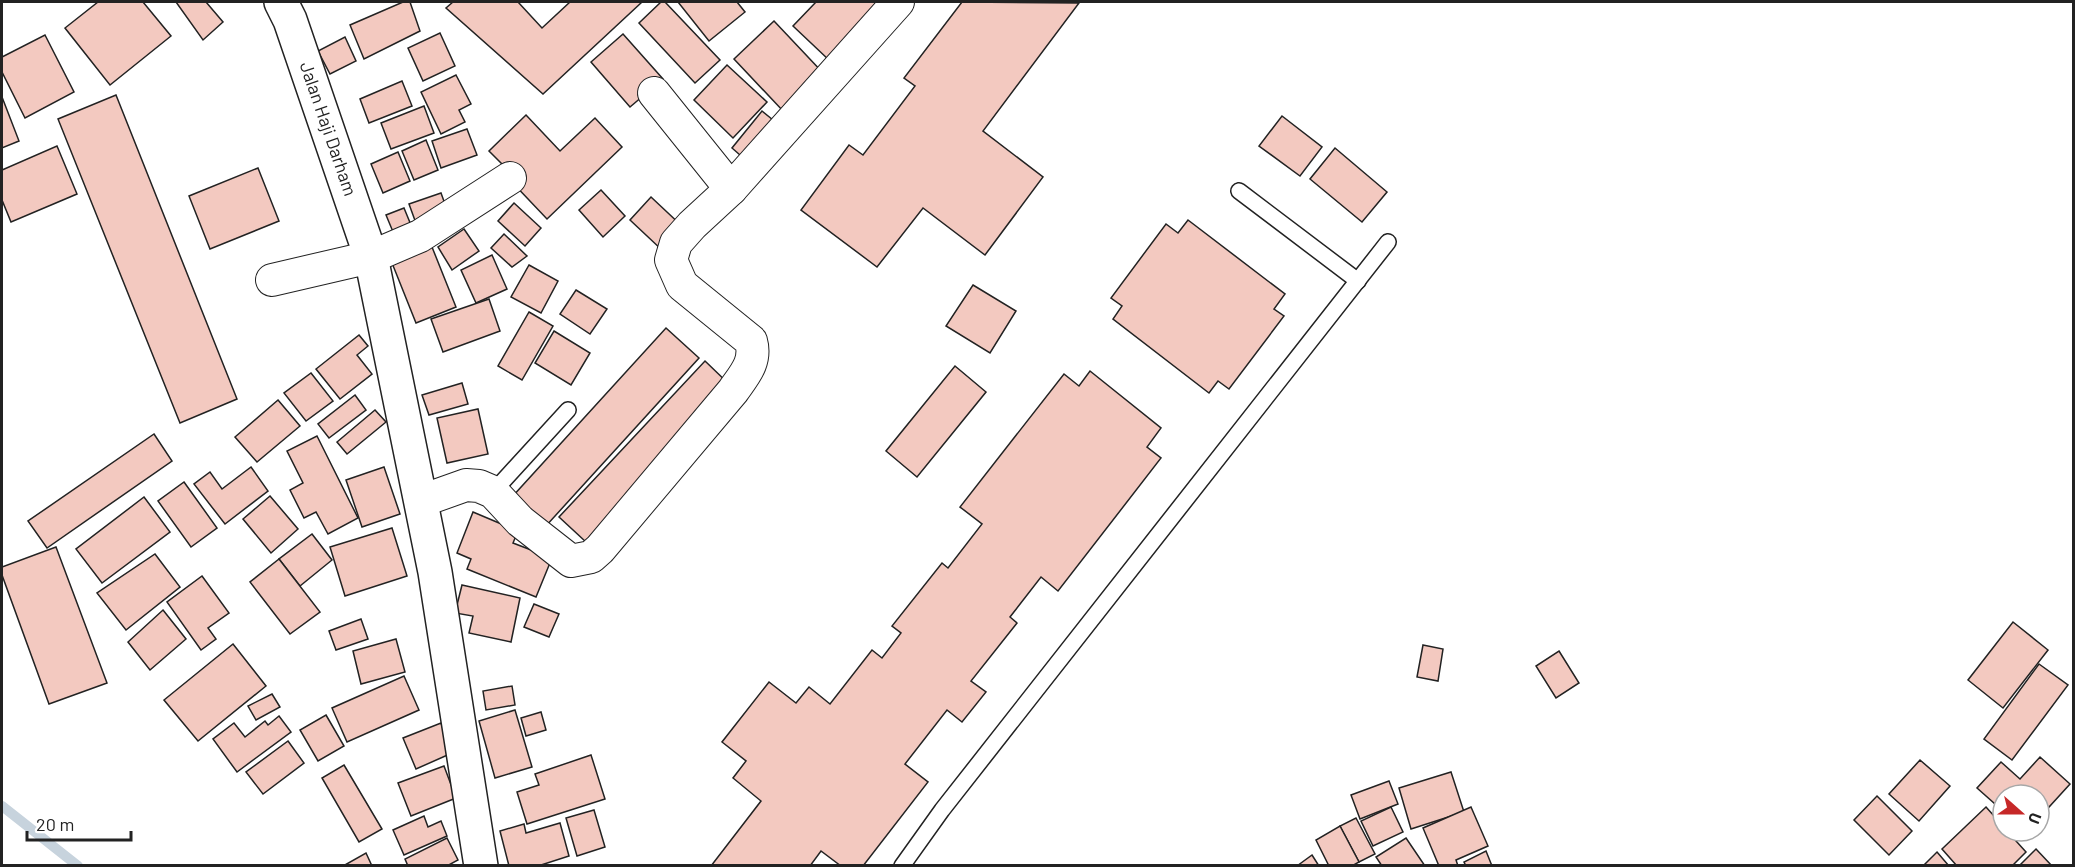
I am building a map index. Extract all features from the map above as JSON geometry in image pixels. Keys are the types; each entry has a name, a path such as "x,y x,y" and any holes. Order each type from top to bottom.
{"street":[{"name":"Jalan Haji Darham","path":"282,2 371,257 435,572 481,866"},
{"path":"421,501 466,485 480,486 493,492 520,521 571,561 591,557 733,392 750,366 753,357 751,341 682,285 671,260 676,243 731,189 898,2"},
{"path":"654,93 731,189"},
{"path":"272,280 371,257 420,236 510,178"}],"lane":[{"path":"1239,191 1358,281"},
{"path":"902,866 949,801 1389,242"},
{"path":"493,492 568,410"}],"building":[{"path":"98,2 143,2 171,36 110,85 65,28"},
{"path":"176,2 206,2 223,22 203,40"},
{"path":"403,2 410,2 420,31 364,59 350,25"},
{"path":"453,2 518,2 542,28 570,2 642,2 543,94 446,8"},
{"path":"661,2 665,2 720,60 695,83 639,23"},
{"path":"678,2 737,2 745,12 709,41"},
{"path":"816,2 885,2 830,61 793,26"},
{"path":"962,2 1079,3 983,131 1043,177 985,255 923,208 877,267 801,210 849,145 863,155 915,86 904,78"},
{"path":"774,21 824,74 784,112 734,59"},
{"path":"440,33 455,66 423,81 408,48"},
{"path":"623,34 663,79 630,107 591,62"},
{"path":"45,35 74,92 25,118 2,72 2,57"},
{"path":"345,37 356,61 330,74 318,51"},
{"path":"727,65 767,102 733,138 694,100"},
{"path":"456,75 471,104 459,110 465,122 441,134 421,92"},
{"path":"402,81 412,106 369,123 360,99"},
{"path":"116,95 237,399 180,423 58,119"},
{"path":"2,97 19,141 2,148"},
{"path":"424,106 434,133 391,149 381,123"},
{"path":"762,111 778,124 748,162 732,148"},
{"path":"526,115 560,151 595,118 622,147 547,219 510,180 514,176 489,151"},
{"path":"1282,116 1322,147 1300,176 1259,146"},
{"path":"467,129 477,155 441,168 432,141"},
{"path":"426,140 438,170 414,180 402,151"},
{"path":"57,146 77,194 11,222 2,200 2,170"},
{"path":"1335,148 1387,192 1362,222 1310,179"},
{"path":"398,152 410,181 383,193 371,164"},
{"path":"258,168 279,221 210,249 189,196"},
{"path":"601,190 625,216 603,237 579,210"},
{"path":"441,193 449,215 417,226 409,204"},
{"path":"651,197 684,228 663,251 630,220"},
{"path":"514,203 541,228 525,246 498,221"},
{"path":"404,208 413,230 396,239 386,215"},
{"path":"1188,220 1285,294 1274,309 1284,316 1229,389 1218,381 1209,393 1113,319 1122,306 1111,298 1166,224 1178,233"},
{"path":"464,229 479,251 452,270 438,247"},
{"path":"504,234 527,256 512,267 491,248"},
{"path":"430,242 456,307 416,323 390,258"},
{"path":"492,255 507,289 476,303 461,270"},
{"path":"529,265 558,281 541,313 511,297"},
{"path":"973,285 1016,311 990,353 946,326"},
{"path":"576,290 607,309 590,334 560,314"},
{"path":"489,299 500,331 443,352 431,319"},
{"path":"529,312 553,326 522,380 498,366"},
{"path":"666,328 699,358 545,527 512,497"},
{"path":"554,331 590,353 571,385 535,363"},
{"path":"359,335 368,346 357,355 372,374 340,399 316,369"},
{"path":"705,361 731,386 586,542 559,517"},
{"path":"955,366 986,392 917,477 886,451"},
{"path":"1090,371 1161,428 1147,447 1161,458 1058,591 1041,577 1010,617 1017,623 971,681 986,692 962,722 947,710 905,764 928,782 863,866 841,866 821,851 810,866 711,866 761,801 733,778 746,761 722,742 769,682 796,703 809,687 830,704 872,650 882,658 901,633 892,626 942,563 948,568 982,524 960,507 1064,374 1079,386"},
{"path":"311,373 333,401 306,421 284,393"},
{"path":"462,383 468,404 429,415 422,395"},
{"path":"355,395 366,410 329,438 318,424"},
{"path":"278,400 300,426 257,462 235,437"},
{"path":"478,409 488,454 447,463 437,418"},
{"path":"375,410 386,422 347,454 337,442"},
{"path":"154,434 172,461 47,548 28,521"},
{"path":"317,436 358,518 328,534 316,512 304,518 290,490 303,483 287,451"},
{"path":"251,467 268,491 225,524 194,484 210,472 222,489"},
{"path":"384,467 400,514 362,527 346,480"},
{"path":"184,482 217,528 191,547 158,501"},
{"path":"270,496 298,529 271,553 243,519"},
{"path":"144,497 170,532 102,583 76,549"},
{"path":"473,512 518,531 513,543 552,558 536,597 467,569 471,559 457,553"},
{"path":"392,528 407,576 345,596 330,547"},
{"path":"312,534 332,560 300,586 279,559"},
{"path":"56,547 107,683 49,704 2,575 2,567"},
{"path":"155,554 180,587 126,630 97,593"},
{"path":"279,559 320,612 290,634 250,582"},
{"path":"202,576 229,613 208,628 216,639 201,650 167,602"},
{"path":"462,585 520,598 511,642 469,633 473,616 455,613"},
{"path":"534,604 559,614 549,637 524,627"},
{"path":"163,610 186,639 150,670 128,642"},
{"path":"361,619 368,639 336,650 329,631"},
{"path":"2013,622 2048,650 2003,708 1968,680"},
{"path":"396,639 405,672 361,684 353,651"},
{"path":"233,644 266,686 198,741 164,700"},
{"path":"1423,645 1443,649 1438,681 1417,677"},
{"path":"1559,651 1579,683 1556,698 1536,666"},
{"path":"2039,664 2068,685 2012,760 1984,739"},
{"path":"404,676 419,710 347,742 332,708"},
{"path":"512,686 515,705 486,710 483,691"},
{"path":"272,694 280,707 256,720 248,706"},
{"path":"515,710 532,767 495,778 479,721"},
{"path":"541,712 546,730 526,736 521,718"},
{"path":"326,715 344,746 318,761 300,730"},
{"path":"279,716 291,732 237,772 213,739 234,723 245,737 265,721 268,725"},
{"path":"441,723 452,753 416,769 403,738"},
{"path":"288,741 304,763 263,794 246,772"},
{"path":"591,755 605,799 527,824 517,792 539,785 535,774"},
{"path":"2040,757 2070,784 2051,805 2051,783 1991,783 1991,800 1977,788 2001,762 2020,779"},
{"path":"1920,760 1950,786 1919,821 1889,794"},
{"path":"344,765 382,829 359,842 322,778"},
{"path":"444,766 456,798 411,816 398,783"},
{"path":"1451,772 1464,812 1411,829 1399,788"},
{"path":"1389,781 1398,804 1360,819 1351,795"},
{"path":"1877,796 1912,831 1889,855 1854,820"},
{"path":"1391,807 1403,832 1373,846 1361,821"},
{"path":"1471,807 1488,846 1456,860 1458,866 1439,866 1423,828"},
{"path":"1986,807 1991,813 1991,843 2018,843 2026,852 2012,866 1957,866 1942,849"},
{"path":"594,810 605,847 577,856 566,818"},
{"path":"424,816 428,827 441,821 447,836 404,855 393,830"},
{"path":"1356,818 1375,854 1359,862 1340,826"},
{"path":"560,823 569,856 538,866 509,866 500,831 524,824 526,833"},
{"path":"1340,826 1359,862 1352,866 1329,866 1316,840"},
{"path":"447,838 458,860 447,866 408,866 405,859"},
{"path":"1406,838 1425,866 1382,866 1376,857"},
{"path":"2036,849 2052,866 2019,866"},
{"path":"1486,851 1492,866 1466,866 1464,862"},
{"path":"1937,852 1949,866 1923,866"},
{"path":"366,853 372,866 343,866"},
{"path":"1312,855 1319,866 1297,866"}],"waterway":[{"path":"2,806 78,866"}]}
